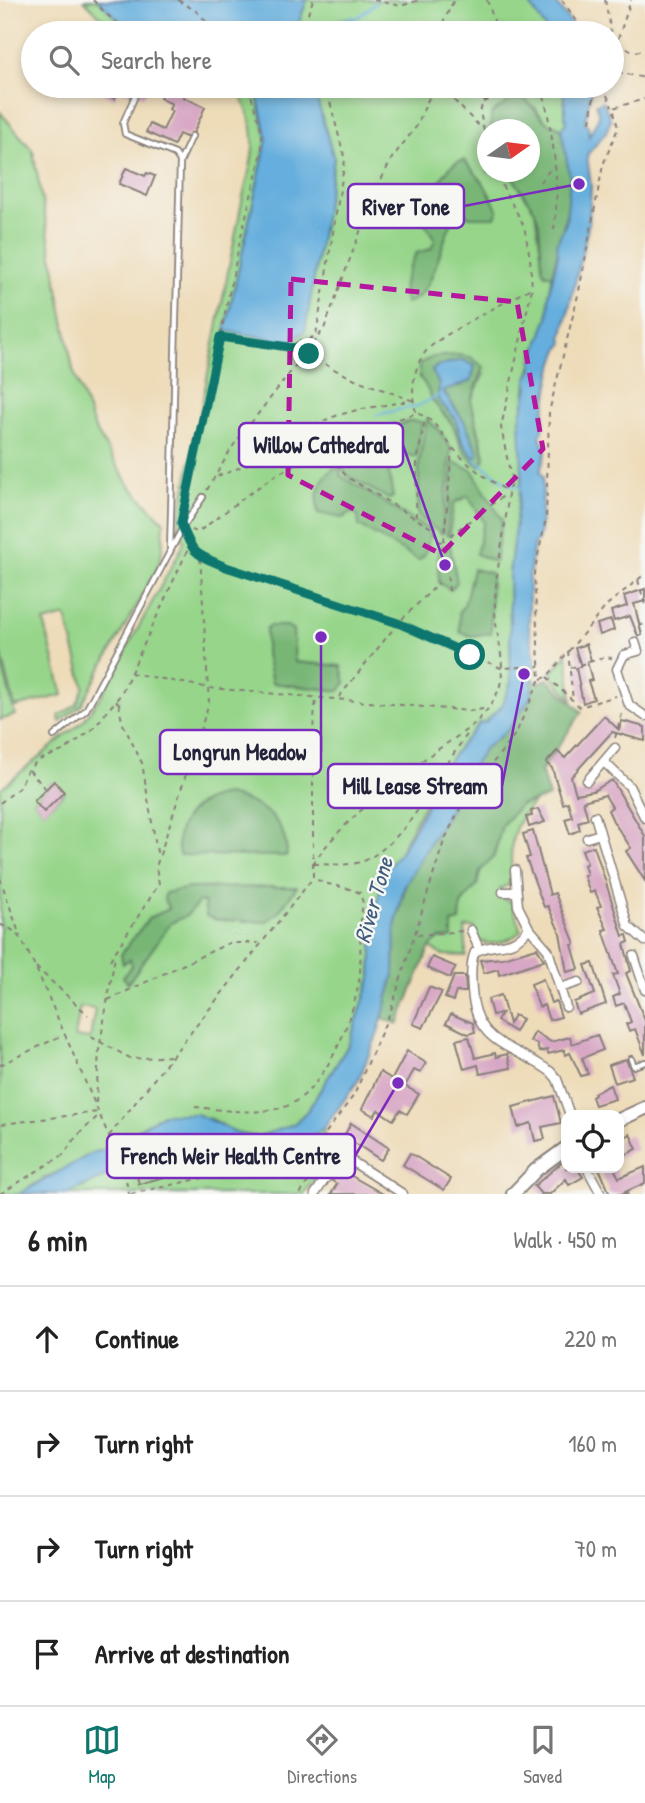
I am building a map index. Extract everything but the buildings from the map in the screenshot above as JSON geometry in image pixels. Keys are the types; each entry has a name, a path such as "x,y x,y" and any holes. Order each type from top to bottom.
{"main road":[{"path":"624,1118 645,1108"},
{"path":"513,1194 536,1170 561,1152"}],"street":[{"path":"638,650 620,660 617,669 627,708 645,716"},
{"path":"587,781 615,748"},
{"path":"604,762 629,786 645,818"},
{"path":"595,816 628,926 645,941"},
{"path":"587,838 600,834"},
{"path":"515,870 515,891 523,921 548,950 566,1007"},
{"path":"503,892 515,891"},
{"path":"529,928 522,937 506,947 479,949 473,956 475,1012 499,1044 551,1072 568,1110"},
{"path":"471,930 479,949"},
{"path":"634,956 642,972 645,990"},
{"path":"560,988 579,982"},
{"path":"316,1194 335,1151 403,1194"},
{"path":"590,1173 601,1194"}],"lane":[{"path":"134,98 123,123 125,134 175,154 180,162"},
{"path":"170,552 180,162 192,136"},
{"path":"54,736 86,709 183,527 203,497"},
{"path":"631,1059 634,1066 645,1062"}],"path":[{"path":"93,0 112,21"},
{"path":"178,0 197,11 207,21"},
{"path":"307,20 313,0"},
{"path":"374,0 401,6 419,0"},
{"path":"443,21 454,0"},
{"path":"487,0 494,21"},
{"path":"562,0 577,21"},
{"path":"605,0 609,21"},
{"path":"624,21 631,0"},
{"path":"624,46 634,52 645,50"},
{"path":"624,74 645,78"},
{"path":"252,98 262,132 262,152 220,337 183,527 189,547 226,567 398,623 503,668 538,666"},
{"path":"220,337 295,348 316,335 345,160 329,98"},
{"path":"203,497 280,382 307,352 331,313 381,179 416,127 429,98"},
{"path":"452,98 477,124"},
{"path":"482,119 484,98"},
{"path":"483,102 493,98"},
{"path":"544,98 554,165 557,212 553,234"},
{"path":"590,122 595,98"},
{"path":"0,925 11,927 35,966 124,1171 130,1194 310,1154 354,1095 391,1010 449,831 464,800 516,733 540,679 534,573 547,510 549,412 579,291 603,165 618,128 608,98"},
{"path":"613,108 645,99"},
{"path":"540,182 554,165"},
{"path":"313,864 331,838 429,756 475,726 499,690 503,668 495,612 496,566 508,491 512,483 501,427 532,288 524,226 515,203 501,182"},
{"path":"417,413 412,400 416,369 428,349 532,288"},
{"path":"300,345 307,352 356,380 412,400"},
{"path":"214,477 237,470 328,419 370,407 412,400"},
{"path":"183,527 198,532 247,495 340,438 417,413 440,427 452,448 487,480 508,491"},
{"path":"416,518 417,463 425,416"},
{"path":"324,447 346,477 433,529 439,542 444,541"},
{"path":"449,591 444,541 452,448"},
{"path":"450,547 452,534 508,491"},
{"path":"0,803 19,788 28,769 48,755 65,750 94,728 115,701 123,690 189,547"},
{"path":"110,960 159,884 156,867 209,703 211,688 200,555"},
{"path":"540,679 547,677 608,604 645,574"},
{"path":"637,579 645,605"},
{"path":"338,698 398,623 439,583"},
{"path":"638,650 635,627 645,624"},
{"path":"568,650 573,702"},
{"path":"570,668 605,657 620,660"},
{"path":"130,673 211,688 470,712 485,709"},
{"path":"547,677 580,707 624,692"},
{"path":"109,1136 313,878 316,697"},
{"path":"115,701 121,705 122,722 142,763 159,859"},
{"path":"615,748 627,708"},
{"path":"313,864 366,861 390,841 423,802 447,760 471,729"},
{"path":"28,769 45,788"},
{"path":"0,878 21,940"},
{"path":"195,1107 236,1111 282,1107 296,1100 315,1083 335,1051 348,1023 358,986 363,903 360,893 353,889 326,885 313,878"},
{"path":"415,936 471,930"},
{"path":"108,1000 229,943 260,943"},
{"path":"95,1105 100,1043 115,955"},
{"path":"35,966 88,1015"},
{"path":"0,1065 64,1034"},
{"path":"91,1037 132,1059 173,1055"},
{"path":"2,1124 99,1114"},
{"path":"0,1194 63,1155 76,1137 99,1114"},
{"path":"300,1194 335,1151"}],"highlighted area":[{"path":"291,279 517,302 543,449 441,554 288,475"}],"green space":[{"path":"84,0 99,0 125,21 104,21"},
{"path":"307,0 527,0 541,21 299,21"},
{"path":"350,17 356,21 335,21"},
{"path":"242,98 258,98 267,139 225,331 305,330 334,159 316,98 564,98 566,123 561,128 546,122 534,106 491,113 491,119 477,119 477,182 516,182 535,211 544,273 552,276 548,317 527,379 525,398 522,475 509,574 511,682 502,706 483,723 480,722 431,791 404,843 371,922 371,978 349,1044 308,1110 294,1124 258,1137 240,1135 212,1119 163,1114 105,1150 43,1179 19,1194 0,1194 0,789 83,721 103,693 182,547 184,541 178,526 249,174 253,132","holes":["457,355 484,374 471,401 485,455 462,449 453,425 432,400 425,360","53,782 64,793 44,811 34,801","80,1007 95,1009 90,1039 75,1037"]},
{"path":"524,98 546,122 561,128 570,178 569,201 552,276 544,273 542,267 539,224 535,211 516,182 540,182 540,119 491,119 491,114 511,100"},
{"path":"0,112 33,151 73,370 95,429 128,484 164,522 162,552 157,569 81,705 60,722 59,716 77,704 84,687 66,616 44,622 63,695 15,707 0,648"},
{"path":"464,160 477,175 477,182 483,182 498,210 495,217 470,217 459,212 452,222 425,290 416,299 406,303 403,290 405,278 416,253 431,249 435,240 425,223 443,176 456,163"},
{"path":"433,357 470,357 484,367 471,401 485,459 480,466 469,458 452,424 436,405 420,378 419,364","holes":["463,360 463,385 443,390 465,423 478,453 475,459 462,441 455,418 438,400 439,384 432,371 437,366"]},
{"path":"427,419 439,430 451,449 442,534 418,516 419,462"},
{"path":"411,421 422,422 416,457 390,452 387,462 393,497 389,499 348,476 340,465 355,438"},
{"path":"453,462 472,470 502,520 495,562 476,554 484,522 468,496 454,503 449,536 446,535"},
{"path":"334,468 340,469 341,476 431,531 425,554 419,560 359,526 358,516 353,512 342,518 318,513 319,488"},
{"path":"441,546 450,546 457,582 451,590 439,583 438,551"},
{"path":"473,569 491,573 491,633 471,636 460,632 459,611 464,606"},
{"path":"269,626 287,626 293,630 295,662 341,666 345,683 340,691 272,683 266,654 266,629"},
{"path":"567,654 572,699 550,675"},
{"path":"0,657 15,715 0,720"},
{"path":"533,679 539,683 547,679 582,712 541,771 549,797 520,805 502,825 494,856 480,871 477,885 461,904 460,921 452,923 452,938 439,939 430,947 398,1024 382,1018 394,975 395,927 407,880 452,806 451,800 485,748 507,731"},
{"path":"227,795 250,802 277,822 286,843 287,856 179,855 179,832 188,814 205,801"},
{"path":"535,801 515,829 511,849 512,883 500,889 501,897 511,902 521,931 506,940 490,943 478,941 474,927 465,928 466,956 442,955 430,947 451,923 460,921 461,904 477,885 480,871 494,856 502,825 520,805"},
{"path":"297,887 277,914 265,922 217,920 206,916 204,902 199,902 186,916 171,923 128,983 123,977 132,965 130,959 123,964 121,954 149,918 169,909 164,900 165,893 189,888"},
{"path":"323,1129 325,1137 337,1147 304,1194 67,1194 137,1162 184,1145 204,1141 293,1149","holes":["207,1152 211,1164 139,1183 136,1172"]}],"water":[{"path":"99,0 307,0 299,21 121,21"},
{"path":"527,0 554,0 569,21 541,21"},
{"path":"258,98 316,98 334,159 305,331 291,342 225,331 267,139"},
{"path":"564,98 590,98 585,123 588,125 589,136 599,116 596,104 603,101 611,120 606,132 587,155 591,186 589,223 562,339 564,343 552,373 540,436 546,451 540,472 543,476 538,541 534,543 529,579 529,628 535,659 531,697 507,731 485,748 451,800 452,806 404,887 395,927 394,975 378,1033 358,1081 323,1129 293,1149 259,1156 203,1141 137,1162 67,1194 19,1194 94,1152 105,1150 163,1114 197,1114 240,1134 258,1137 294,1124 308,1110 349,1044 371,978 371,922 387,867 401,850 448,763 481,722 484,723 502,706 511,682 509,574 522,475 520,419 528,387 527,379 533,368 532,361 548,317 549,293 558,255 557,243 566,223 570,178 561,128 566,123"},
{"path":"463,360 475,366 471,381 443,391 465,423 478,453 475,459 462,441 455,418 438,400 439,384 432,371 437,366"}],"waterway":[{"path":"353,21 377,2"},
{"path":"341,21 353,17"},
{"path":"376,415 418,406 439,395"},
{"path":"475,459 506,483 522,488"}],"place":[{"name":"River Tone","path":"579,184"},
{"name":"Willow Cathedral","path":"445,565"},
{"name":"Longrun Meadow","path":"321,637"},
{"name":"Mill Lease Stream","path":"524,674"},
{"name":"French Weir Health Centre","path":"398,1083"}],"route":[{"path":"309,354 300,345 295,348 220,337 181,523 189,547 203,557 226,567 398,623 470,655"}]}
